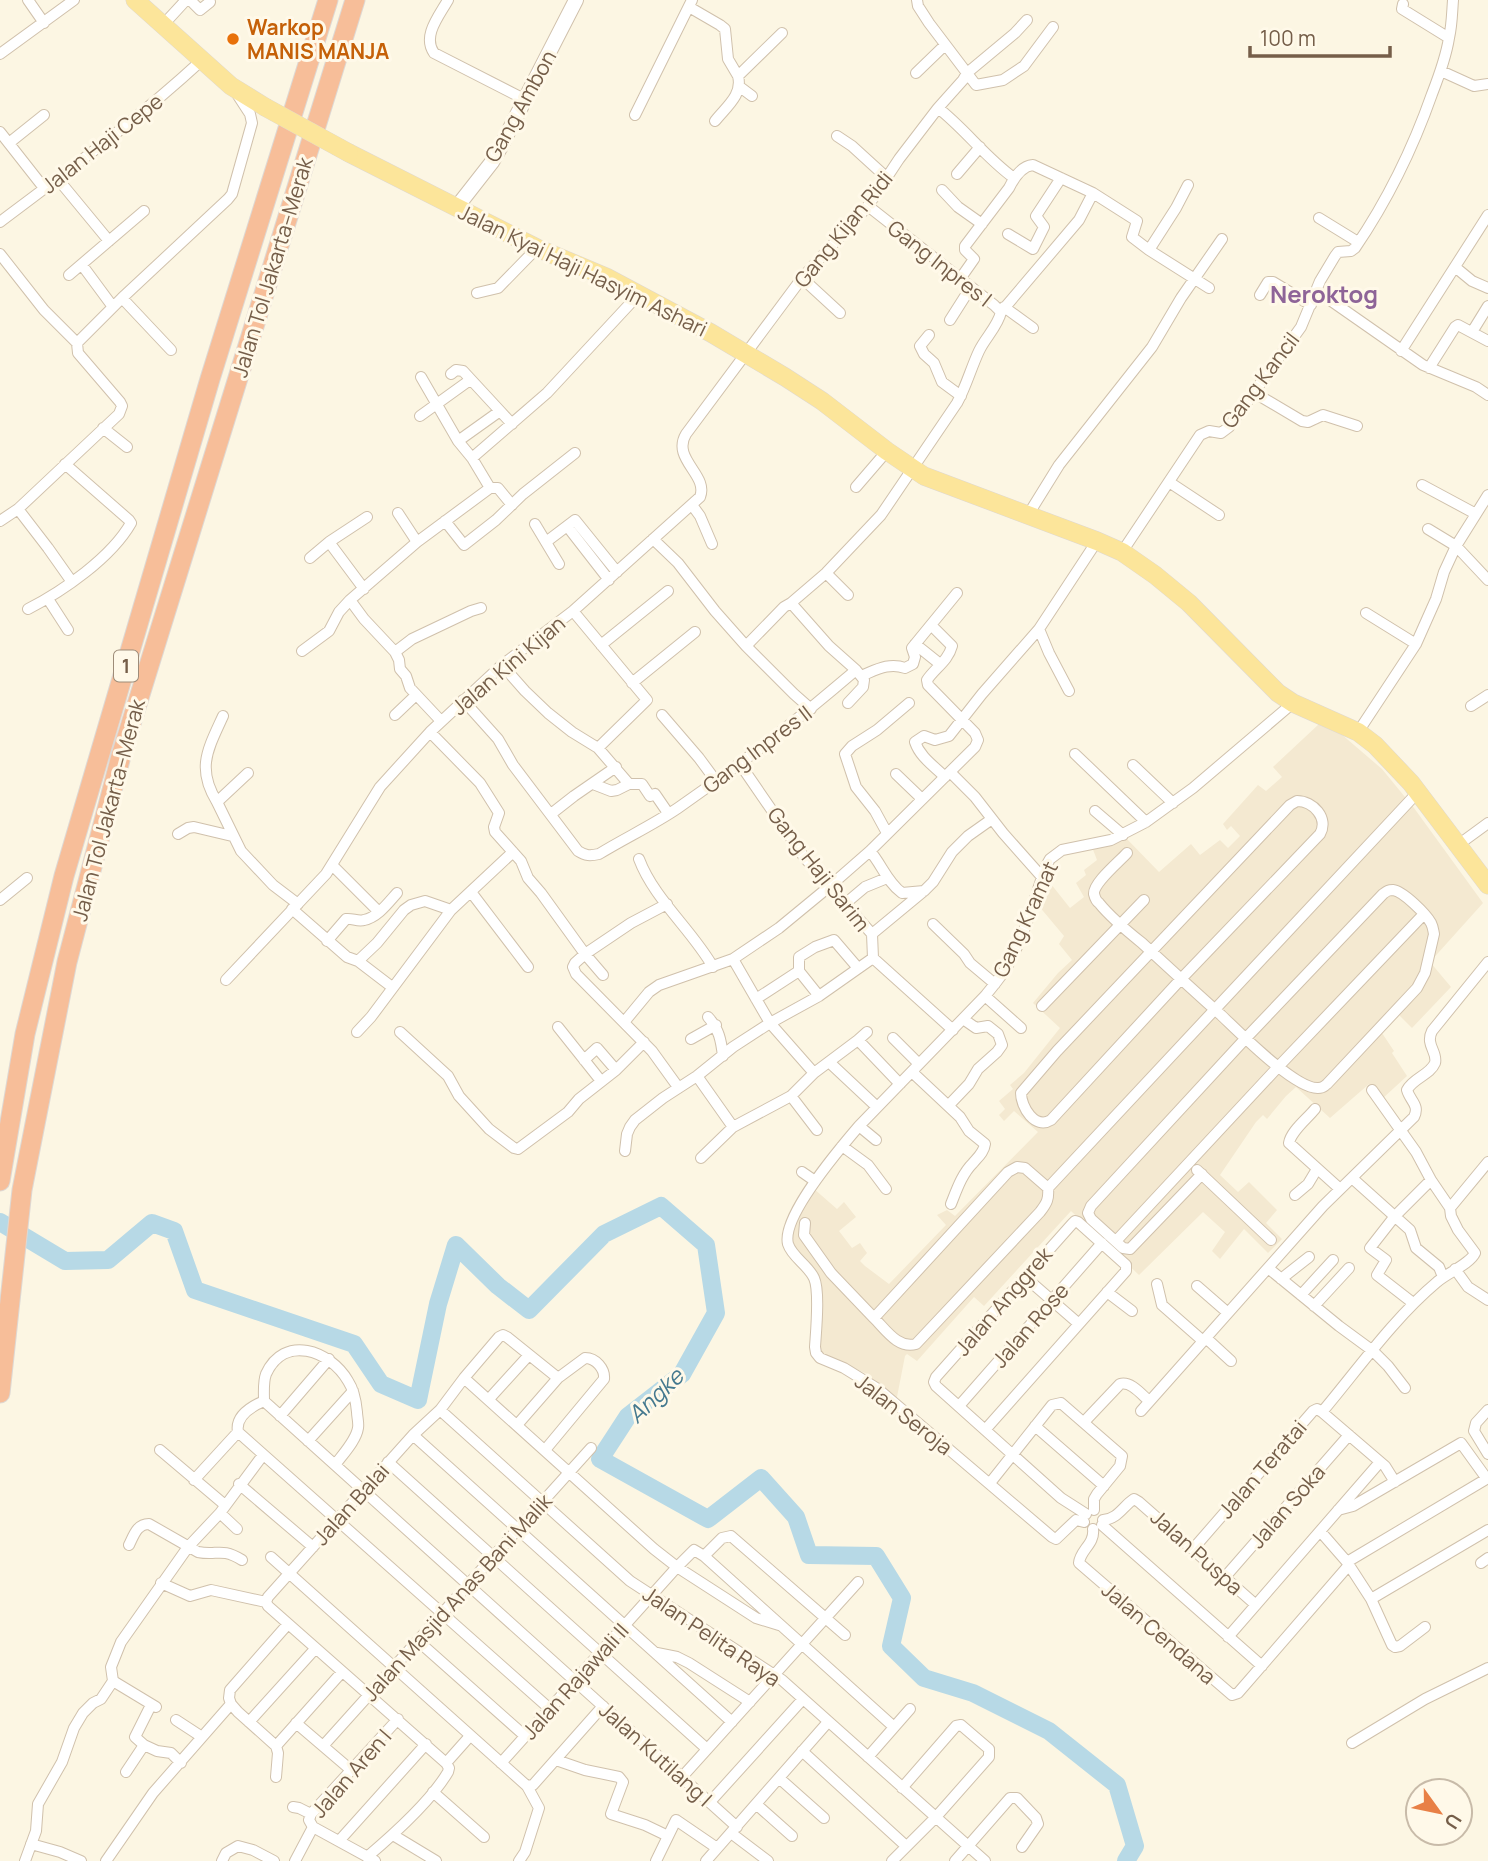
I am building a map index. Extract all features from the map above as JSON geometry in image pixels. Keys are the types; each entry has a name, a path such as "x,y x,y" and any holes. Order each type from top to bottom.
{"highway":[{"name":"Jalan Tol Jakarta–Merak","path":"0,1181 25,1034 64,876 210,379 328,0"},
{"name":"Jalan Tol Jakarta–Merak","path":"0,1394 22,1190 67,962 121,756 355,0"}],"main road":[{"name":"Jalan Kyai Haji Hasyim Ashari","path":"135,0 231,86 265,107 456,208 639,294 747,354 822,401 912,470 1122,552 1189,603 1266,682 1293,703 1358,732 1389,757 1419,792 1488,885"}],"street":[{"path":"28,0 44,23"},
{"path":"0,54 74,0"},
{"path":"163,25 188,0 200,10 210,2"},
{"path":"448,0 428,39 429,47 434,53 526,100"},
{"name":"Gang Ambon","path":"456,208 492,162 576,0"},
{"path":"917,0 918,6 945,45 976,85 1003,80 1024,66 1054,27"},
{"name":"Gang Kancil","path":"1122,552 1200,435 1209,431 1225,431 1301,327 1320,281 1335,256 1343,251 1351,251 1380,207 1421,125 1441,71 1449,38 1453,0"},
{"path":"635,115 690,3 725,29 729,60 739,81 752,96"},
{"path":"1403,4 1402,9 1449,38"},
{"name":"Gang Kijan Ridi","path":"747,354 802,278 868,206 937,108 967,73 1027,20"},
{"path":"715,121 737,95 739,81 782,33"},
{"path":"916,73 945,45"},
{"name":"Jalan Haji Cepe","path":"1,220 132,121 202,60"},
{"path":"1441,71 1474,86 1488,84"},
{"path":"77,343 232,194 252,123 250,114 231,86"},
{"path":"937,108 1014,178"},
{"path":"9,143 44,115"},
{"path":"0,132 44,188"},
{"path":"837,136 886,177"},
{"path":"957,174 980,147"},
{"path":"960,279 974,259 964,248 1014,178 1027,165 1033,164 1093,192 1137,221 1132,237 1209,288"},
{"path":"57,178 109,241"},
{"path":"1009,234 1033,249 1044,227 1036,216 1061,178"},
{"path":"1149,250 1188,185"},
{"path":"942,190 958,207 982,225"},
{"path":"1033,327 1002,309 1079,220 1093,192"},
{"name":"Gang Inpres I","path":"868,206 971,288 1002,309 999,319 981,347 961,397 912,470"},
{"path":"69,275 144,211"},
{"path":"1401,351 1488,215"},
{"path":"1319,218 1359,242"},
{"path":"1028,515 1059,465 1152,347 1181,298 1222,239"},
{"path":"477,293 498,288 537,248"},
{"path":"0,254 44,310 77,343 78,353 122,406 119,414 18,509 0,521"},
{"path":"82,265 113,307"},
{"path":"1455,267 1472,281 1488,288"},
{"path":"802,278 841,313"},
{"path":"1260,295 1268,282 1273,282 1311,305"},
{"path":"950,320 971,288"},
{"path":"1317,291 1401,351 1429,368 1476,387 1488,395"},
{"path":"472,458 547,393 639,294"},
{"path":"122,298 171,350"},
{"path":"1472,332 1488,306"},
{"path":"1429,368 1458,325 1488,341"},
{"path":"929,335 920,346 921,349 934,363 942,382 961,397"},
{"path":"712,544 692,505 700,497 702,487 682,450 683,439 747,354"},
{"path":"451,374 456,370 463,371 512,424"},
{"path":"421,376 458,441 490,488"},
{"path":"420,416 470,380"},
{"path":"1253,392 1302,421 1312,421 1323,415 1357,426"},
{"path":"458,441 500,411"},
{"path":"103,428 127,447"},
{"path":"856,487 887,452"},
{"path":"445,521 464,545 575,453"},
{"path":"28,609 48,599 90,568 131,523 65,464"},
{"path":"746,646 784,607 826,573 881,514 912,470"},
{"path":"1169,482 1219,515"},
{"path":"1422,485 1476,514"},
{"path":"302,651 329,631 335,617 350,600 417,542 490,488 498,488 512,505"},
{"path":"1358,732 1416,644 1436,599 1444,572 1488,495"},
{"name":"Jalan Kini Kijan","path":"226,980 316,886 380,787 430,732 502,665 573,611 692,505"},
{"path":"18,509 72,582"},
{"path":"398,513 417,542"},
{"path":"310,558 367,517"},
{"path":"546,542 574,520 577,521 613,576"},
{"path":"535,524 559,564"},
{"path":"1427,529 1457,546 1488,580"},
{"path":"653,539 678,563 746,646 811,709"},
{"path":"1042,877 975,797 926,760 916,748 915,742 924,736 935,740 949,736 1040,629 1097,541"},
{"path":"329,542 364,589"},
{"path":"826,573 848,595"},
{"path":"601,645 668,591"},
{"path":"859,673 896,664 905,668 913,664 915,657 912,648 957,593"},
{"path":"48,599 68,630"},
{"path":"350,600 395,652 400,669 416,695 442,721"},
{"path":"791,603 864,680 863,687 848,703"},
{"path":"395,652 412,639 481,608"},
{"path":"573,611 647,700 598,748"},
{"path":"1366,613 1416,644"},
{"path":"625,1021 649,992 659,985 733,959 779,928 870,851 975,747 978,740 975,733 928,685 927,680 932,671 949,656 952,646 931,625"},
{"path":"1040,629 1069,691"},
{"path":"632,683 695,632"},
{"path":"915,644 940,664"},
{"path":"502,665 524,691 548,713 598,748 629,784"},
{"name":"Gang Inpres II","path":"463,700 498,739 513,765 578,850 591,856 668,813 740,764 859,673"},
{"path":"394,715 416,695"},
{"path":"1471,706 1488,695"},
{"path":"887,833 875,811 856,787 845,754 909,703"},
{"name":"Gang Kramat","path":"787,1236 792,1220 815,1181 842,1146 985,996 1009,964 1050,859 1062,850 1111,840 1146,822 1173,803 1293,703"},
{"path":"662,715 716,780"},
{"path":"223,716 209,746 205,762 206,778 241,851 327,941 392,987"},
{"path":"430,732 480,783 499,813 495,832 521,861 528,878 603,975"},
{"path":"1074,754 1146,822"},
{"name":"Gang Haji Sarim","path":"740,764 804,857 872,934 873,958 953,1030"},
{"path":"1133,765 1173,803"},
{"path":"551,814 616,767"},
{"path":"217,802 248,773"},
{"path":"896,774 921,799"},
{"path":"593,784 611,791 629,784 642,784 650,796 655,794 668,813"},
{"path":"1048,1188 1419,792"},
{"path":"1297,801 1310,804 1324,820 1321,834 1181,979 1051,1120 1040,1123 1034,1119 1021,1103 1021,1093 1057,1051 1290,805 1297,801"},
{"path":"1096,811 1123,835"},
{"path":"872,934 924,891 952,852 968,836 992,819"},
{"path":"1458,845 1488,824"},
{"path":"178,834 194,827 232,836"},
{"path":"870,851 887,878 902,893 924,891"},
{"path":"357,1032 451,910 513,852"},
{"path":"1127,853 1099,882 1094,896 1097,902 1151,952 1181,979 1214,1009 1246,1038 1278,1067 1314,1088 1327,1084 1417,988 1425,973 1434,934 1424,914 1402,894 1396,890 1383,894 1246,1038 1091,1206 1088,1213 1091,1219 1127,1250 1133,1247 1202,1174"},
{"path":"639,859 643,870 703,949 713,967"},
{"path":"332,865 379,912"},
{"path":"0,900 27,878"},
{"path":"846,902 865,887 887,878"},
{"path":"471,892 528,967"},
{"path":"327,941 348,918 361,921 379,912 397,893"},
{"path":"1042,1006 1144,900"},
{"path":"358,961 411,905 425,901 451,910"},
{"path":"667,904 631,923 585,954 573,967 576,974 645,1042 678,1087"},
{"path":"1116,1241 1424,914"},
{"path":"933,924 970,963 995,984"},
{"path":"819,996 799,971 799,957 805,952 831,940 836,942 858,968"},
{"path":"625,1150 627,1134 635,1120 770,1023 819,996 873,958"},
{"path":"733,959 770,1023 814,1073"},
{"path":"1141,1410 1295,1237 1417,1112 1407,1090 1434,1063 1436,1058 1429,1043 1432,1031 1488,962"},
{"path":"756,999 799,971"},
{"path":"985,996 1021,1028"},
{"path":"948,1106 1002,1045 998,1034 988,1026 976,1028 963,1019"},
{"path":"691,1039 712,1021 721,1037 723,1056"},
{"path":"558,1027 601,1081"},
{"path":"400,1032 448,1076 459,1096 489,1129 519,1149 568,1112 579,1098 616,1070 645,1042"},
{"path":"701,1158 733,1127 791,1096 814,1073 867,1032"},
{"path":"893,1038 969,1131 985,1144 985,1148 968,1168 951,1203"},
{"path":"858,1040 900,1084"},
{"path":"584,1060 597,1048 616,1070"},
{"path":"829,1062 877,1107"},
{"path":"697,1076 733,1127"},
{"path":"1322,1412 1413,1303 1443,1277 1470,1261 1475,1254 1458,1230 1450,1208 1416,1152 1372,1090"},
{"path":"791,1096 817,1130"},
{"path":"1315,1109 1294,1132 1289,1143 1340,1189"},
{"path":"859,1126 876,1140"},
{"path":"842,1146 869,1165 886,1189"},
{"path":"1450,1208 1488,1162"},
{"path":"1190,1163 1271,1240"},
{"path":"805,1223 804,1235 831,1273 874,1318 900,1343 908,1346 916,1343 1040,1212 1049,1197 1048,1188 1025,1168 1017,1167 1008,1172 874,1318"},
{"path":"1295,1195 1308,1184 1317,1169"},
{"path":"802,1172 815,1181"},
{"path":"1352,1178 1410,1230 1416,1248 1439,1268 1443,1277"},
{"path":"1413,1303 1377,1275 1386,1260 1370,1248 1395,1216 1431,1180"},
{"name":"Jalan Anggrek","path":"959,1406 936,1386 936,1377 1075,1221 1102,1243"},
{"name":"Jalan Seroja","path":"787,1236 790,1248 816,1283 816,1353 820,1358 855,1374 878,1389 1056,1539 1076,1520 1094,1520"},
{"path":"985,1430 1126,1271 1127,1268 1102,1243"},
{"name":"Jalan Rose","path":"959,1406 1102,1243"},
{"path":"1281,1279 1309,1257"},
{"path":"1301,1295 1333,1260"},
{"path":"1268,1268 1373,1351 1405,1388"},
{"path":"1314,1306 1349,1268"},
{"path":"1455,1269 1468,1287 1488,1300"},
{"path":"1025,1277 1079,1324"},
{"path":"1157,1284 1162,1305 1231,1361"},
{"path":"1197,1286 1228,1313"},
{"path":"1107,1292 1132,1311"},
{"name":"Jalan Balai","path":"267,1602 268,1597 388,1462 440,1410 499,1337 503,1335 529,1355"},
{"path":"335,1465 357,1431 356,1404 348,1379 329,1359 309,1350 287,1352 275,1362 267,1374 264,1401 244,1413 237,1426 238,1432 550,1709"},
{"path":"489,1399 529,1355 558,1378"},
{"path":"517,1424 558,1378 585,1358 594,1360 604,1374 601,1384 545,1450"},
{"path":"280,1416 329,1359"},
{"path":"464,1377 654,1549 756,1618 782,1626"},
{"path":"1084,1422 1120,1384 1131,1386 1149,1401"},
{"path":"308,1441 353,1391"},
{"name":"Jalan Kutilang I","path":"264,1401 710,1802 734,1830 768,1861"},
{"path":"990,1483 1052,1405 1065,1405 1122,1456 1120,1466 1094,1499 1094,1520"},
{"path":"959,1406 1061,1498 1094,1520 1262,1666"},
{"name":"Jalan Teratai","path":"1193,1549 1317,1409 1388,1469 1395,1482"},
{"name":"Jalan Pelita Raya","path":"440,1410 630,1581 774,1675 985,1861"},
{"path":"1488,1410 1476,1423 1474,1431 1488,1454"},
{"path":"1035,1426 1104,1486"},
{"path":"194,1480 238,1432"},
{"path":"413,1435 732,1722"},
{"name":"Jalan Soka","path":"1225,1577 1349,1435"},
{"path":"1338,1510 1353,1506 1461,1443 1487,1478"},
{"name":"Jalan Masjid Anas Bani Malik","path":"323,1746 591,1448"},
{"path":"160,1450 222,1509 236,1529"},
{"path":"25,1861 36,1831 38,1804 62,1762 74,1728 83,1713 101,1699 113,1681 111,1667 121,1642 188,1547 222,1509 263,1455"},
{"path":"388,1462 707,1749"},
{"path":"1228,1637 1380,1462"},
{"name":"Jalan Cendana","path":"1094,1520 1093,1540 1079,1558 1079,1563 1232,1695 1238,1693 1262,1666 1348,1564 1487,1478"},
{"path":"240,1484 313,1547"},
{"name":"Jalan Puspa","path":"1094,1520 1115,1517 1135,1499 1256,1605"},
{"path":"129,1545 136,1531 144,1524 149,1524 203,1553 224,1552 242,1560"},
{"path":"1371,1599 1488,1530"},
{"path":"1320,1531 1348,1564 1371,1599 1395,1647 1425,1628"},
{"path":"845,1635 732,1536 722,1538 704,1556 894,1727"},
{"name":"Jalan Rajawali II","path":"501,1763 677,1567 694,1550 704,1556"},
{"path":"271,1557 527,1786 540,1808 525,1852 519,1861"},
{"path":"682,1777 858,1582"},
{"path":"162,1583 190,1595 211,1590 267,1602 288,1624 446,1763 448,1772 433,1792 371,1859 313,1827 295,1861"},
{"path":"276,1777 278,1753 275,1746 231,1704 229,1698 230,1689 288,1624"},
{"path":"418,1641 525,1736"},
{"path":"249,1722 315,1648"},
{"path":"655,1653 677,1657 689,1663 750,1702"},
{"path":"680,1676 689,1663"},
{"path":"1352,1743 1425,1699 1488,1668"},
{"path":"275,1746 342,1672"},
{"path":"113,1681 154,1706 135,1737 157,1751 171,1753 181,1763"},
{"path":"710,1802 803,1699"},
{"path":"106,1861 153,1793 231,1704"},
{"path":"527,1786 533,1785 603,1706"},
{"path":"868,1757 910,1709"},
{"name":"Jalan Aren I","path":"313,1827 309,1820 311,1814 398,1719"},
{"path":"176,1720 202,1737"},
{"path":"706,1861 828,1722"},
{"path":"296,1723 351,1770"},
{"path":"892,1861 936,1817 989,1757 989,1749 961,1725 956,1726 902,1788"},
{"path":"446,1763 470,1736"},
{"path":"339,1841 426,1744"},
{"path":"126,1772 144,1745"},
{"path":"802,1751 906,1846"},
{"path":"556,1760 619,1777 623,1782 611,1814 668,1836"},
{"path":"779,1778 824,1818"},
{"path":"433,1792 484,1837"},
{"path":"955,1861 1010,1798 1014,1797 1036,1818 1038,1824 1022,1847"},
{"path":"756,1804 792,1836"},
{"path":"293,1807 311,1814"},
{"path":"656,1861 676,1820 718,1848"},
{"path":"393,1835 436,1861"},
{"path":"31,1844 81,1861"},
{"path":"222,1861 226,1853 238,1846 274,1861"}],"shaded area":[{"path":"1319,724 1340,733 1382,769 1483,903 1430,962 1451,987 1412,1028 1399,1015 1380,1030 1407,1076 1382,1099 1369,1084 1330,1118 1296,1087 1267,1119 1263,1115 1256,1122 1220,1175 1238,1192 1249,1182 1277,1210 1266,1223 1282,1239 1268,1253 1244,1229 1220,1259 1212,1251 1225,1232 1203,1212 1139,1275 1071,1211 984,1306 974,1297 917,1361 907,1354 905,1356 896,1402 867,1374 820,1352 817,1277 789,1239 791,1227 813,1188 837,1209 844,1202 856,1217 839,1231 852,1248 860,1243 867,1253 860,1261 889,1284 946,1225 937,1215 947,1210 955,1216 1038,1132 1014,1111 1004,1121 999,1115 1005,1109 999,1101 1013,1089 1010,1085 1024,1073 1060,1028 1033,1003 1072,960 1059,944 1064,936 1038,905 1047,879 1070,908 1084,897 1076,883 1086,875 1084,870 1097,860 1092,847 1125,837 1159,872 1191,844 1200,855 1220,840 1228,848 1240,836 1231,826 1227,830 1223,824 1258,785 1266,791 1282,777 1273,767"}],"waterway":[{"name":"Angke","path":"0,1222 65,1261 108,1260 152,1223 174,1231 195,1290 354,1344 381,1384 418,1400 438,1304 456,1245 498,1286 529,1310 604,1234 661,1206 706,1245 716,1313 682,1374 628,1416 600,1459 708,1519 761,1478 796,1517 809,1555 876,1556 902,1598 891,1646 924,1678 973,1693 1049,1731 1117,1785 1135,1846 1126,1861"}],"place":[{"name":"Warkop MANIS MANJA","path":"233,39"}],"district":[{"name":"Neroktog","path":"1324,293"}]}
